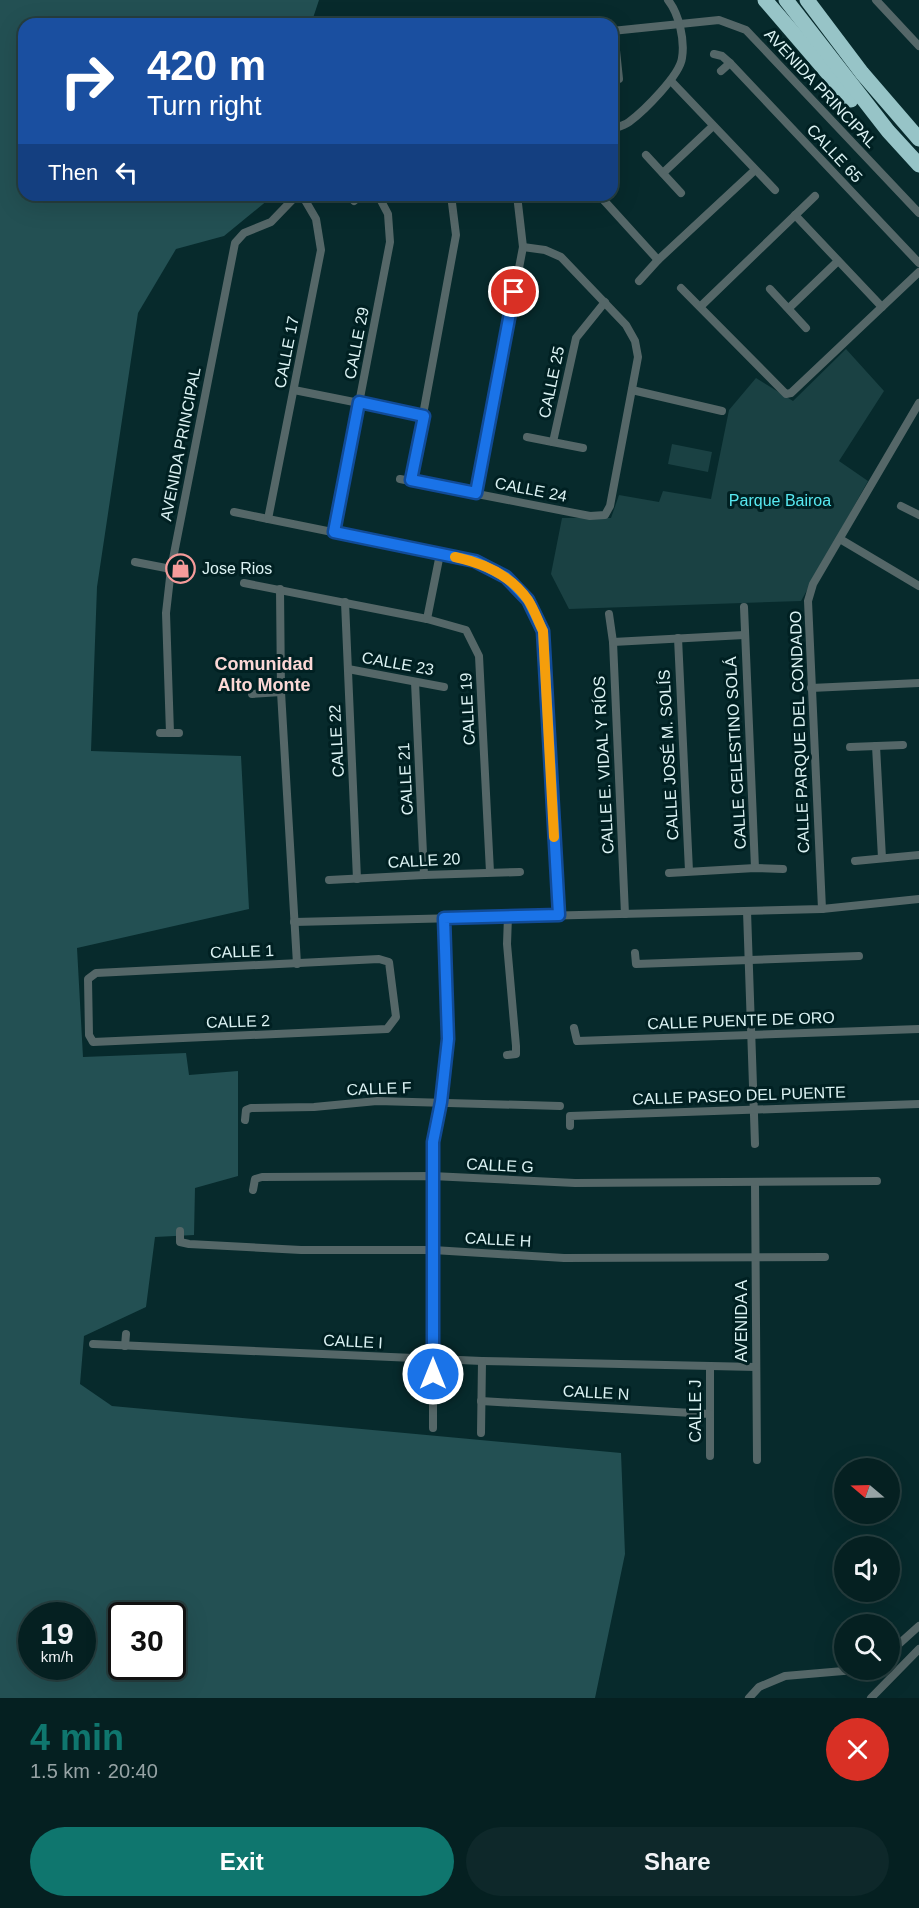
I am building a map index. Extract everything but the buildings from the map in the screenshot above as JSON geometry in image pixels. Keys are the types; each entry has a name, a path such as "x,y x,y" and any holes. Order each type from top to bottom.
{"highway":[{"path":"765,0 861,111 888,131"},
{"path":"786,0 888,131 919,165"},
{"path":"807,0 862,73 919,139"}],"street":[{"path":"618,127 628,123 671,81 682,59 680,23 675,9 668,0"},
{"path":"876,0 919,46"},
{"name":"AVENIDA PRINCIPAL","path":"618,29 719,20 746,30 919,213"},
{"name":"CALLE 65","path":"714,54 722,56 730,63 919,263"},
{"path":"722,71 730,63"},
{"path":"671,81 775,190"},
{"path":"663,173 713,126"},
{"path":"646,155 681,193"},
{"path":"639,281 755,170"},
{"path":"701,306 815,196"},
{"name":"AVENIDA PRINCIPAL","path":"170,733 166,613 171,569 235,243 244,233 271,222 293,201"},
{"name":"CALLE 17","path":"268,519 321,250 316,219 303,201"},
{"name":"CALLE 29","path":"334,532 390,242 388,214 381,201"},
{"path":"411,480 456,235 452,201"},
{"path":"476,493 523,247 518,201"},
{"path":"604,201 658,261"},
{"path":"795,215 882,307"},
{"name":"CALLE 24","path":"400,479 590,516 605,515 610,506 638,357 635,340 626,325 561,257 545,250 523,247"},
{"path":"789,308 838,261"},
{"path":"681,288 786,394 791,393 919,272"},
{"path":"770,289 806,328"},
{"name":"CALLE 25","path":"554,442 576,338 605,302"},
{"path":"294,390 424,416"},
{"path":"632,390 722,411"},
{"name":"CALLE PARQUE DEL CONDADO","path":"822,909 808,601 813,584 919,403"},
{"path":"527,437 583,448"},
{"path":"901,506 919,515"},
{"path":"234,512 475,561 506,577 528,600 543,631 559,915"},
{"path":"840,539 919,586"},
{"path":"427,619 440,554"},
{"path":"135,562 171,569"},
{"name":"CALLE 19","path":"244,583 427,619 466,630 479,656 490,872"},
{"path":"280,590 281,692 297,964"},
{"name":"CALLE 22","path":"345,602 357,879"},
{"name":"CALLE CELESTINO SOLÁ","path":"744,607 755,868"},
{"name":"CALLE E. VIDAL Y RÍOS","path":"609,614 613,642 625,914"},
{"path":"613,642 744,635"},
{"name":"CALLE JOSÉ M. SOLÍS","path":"678,638 688,871"},
{"name":"CALLE 23","path":"348,669 444,687"},
{"name":"CALLE 21","path":"415,682 424,875"},
{"path":"811,688 919,683"},
{"path":"252,694 281,692"},
{"path":"850,747 903,745"},
{"path":"876,746 882,858"},
{"path":"855,861 919,855"},
{"path":"669,873 755,868 783,869"},
{"name":"CALLE 20","path":"329,880 520,872"},
{"path":"294,922 822,909 919,899"},
{"path":"747,911 754,1144"},
{"path":"507,1055 516,1054 507,944 508,916"},
{"path":"433,1428 433,1142 441,1102 448,1039 444,918"},
{"path":"635,953 636,964 859,956"},
{"name":"CALLE 1","path":"96,973 379,959 389,962"},
{"name":"CALLE 2","path":"96,973 88,979 89,1035 93,1042 387,1029 396,1017 389,962"},
{"name":"CALLE PUENTE DE ORO","path":"574,1028 577,1041 919,1029"},
{"name":"CALLE F","path":"245,1120 246,1110 251,1108 314,1107 376,1101 560,1106"},
{"name":"CALLE PASEO DEL PUENTE","path":"570,1126 570,1116 919,1104"},
{"name":"CALLE G","path":"253,1190 255,1179 262,1177 432,1176 575,1183 877,1181"},
{"name":"AVENIDA A","path":"755,1183 757,1460"},
{"name":"CALLE H","path":"180,1231 180,1242 189,1244 301,1250 433,1250 564,1258 825,1257"},
{"path":"125,1346 126,1334"},
{"name":"CALLE I","path":"93,1344 482,1361 756,1367"},
{"path":"481,1433 482,1361"},
{"name":"CALLE J","path":"710,1366 710,1456"},
{"name":"CALLE N","path":"481,1401 710,1414"},
{"path":"900,1643 919,1626"},
{"path":"872,1698 919,1649"},
{"path":"749,1698 759,1688 785,1676 834,1672"}],"green space":[{"name":"Parque Bairoa","path":"846,349 884,391 839,461 868,481 801,601 569,609 551,574 562,518 611,518 619,495 659,502 663,491 711,499 729,410 756,378 793,401"},
{"path":"672,444 712,452 708,472 668,464"}],"shaded area":[{"path":"0,0 319,0 313,18 18,18 18,201 267,201 224,236 176,249 138,313 97,587 91,751 241,756 249,909 77,948 83,1057 186,1053 189,1075 238,1071 238,1176 195,1188 194,1235 155,1237 146,1307 84,1336 80,1384 112,1406 621,1453 625,1554 595,1698 0,1698"}],"slow traffic":[{"path":"455,557 475,561 506,577 528,600 543,631 554,837"}],"place":[{"name":"Jose Rios","path":"181,568"}],"district":[{"name":"Comunidad Alto Monte","path":"264,674"}],"route":[{"path":"433,1374 433,1142 448,1055 444,918 559,915 543,631 528,600 506,577 475,561 334,532 359,402 424,416 411,480 476,493 514,292"}]}
